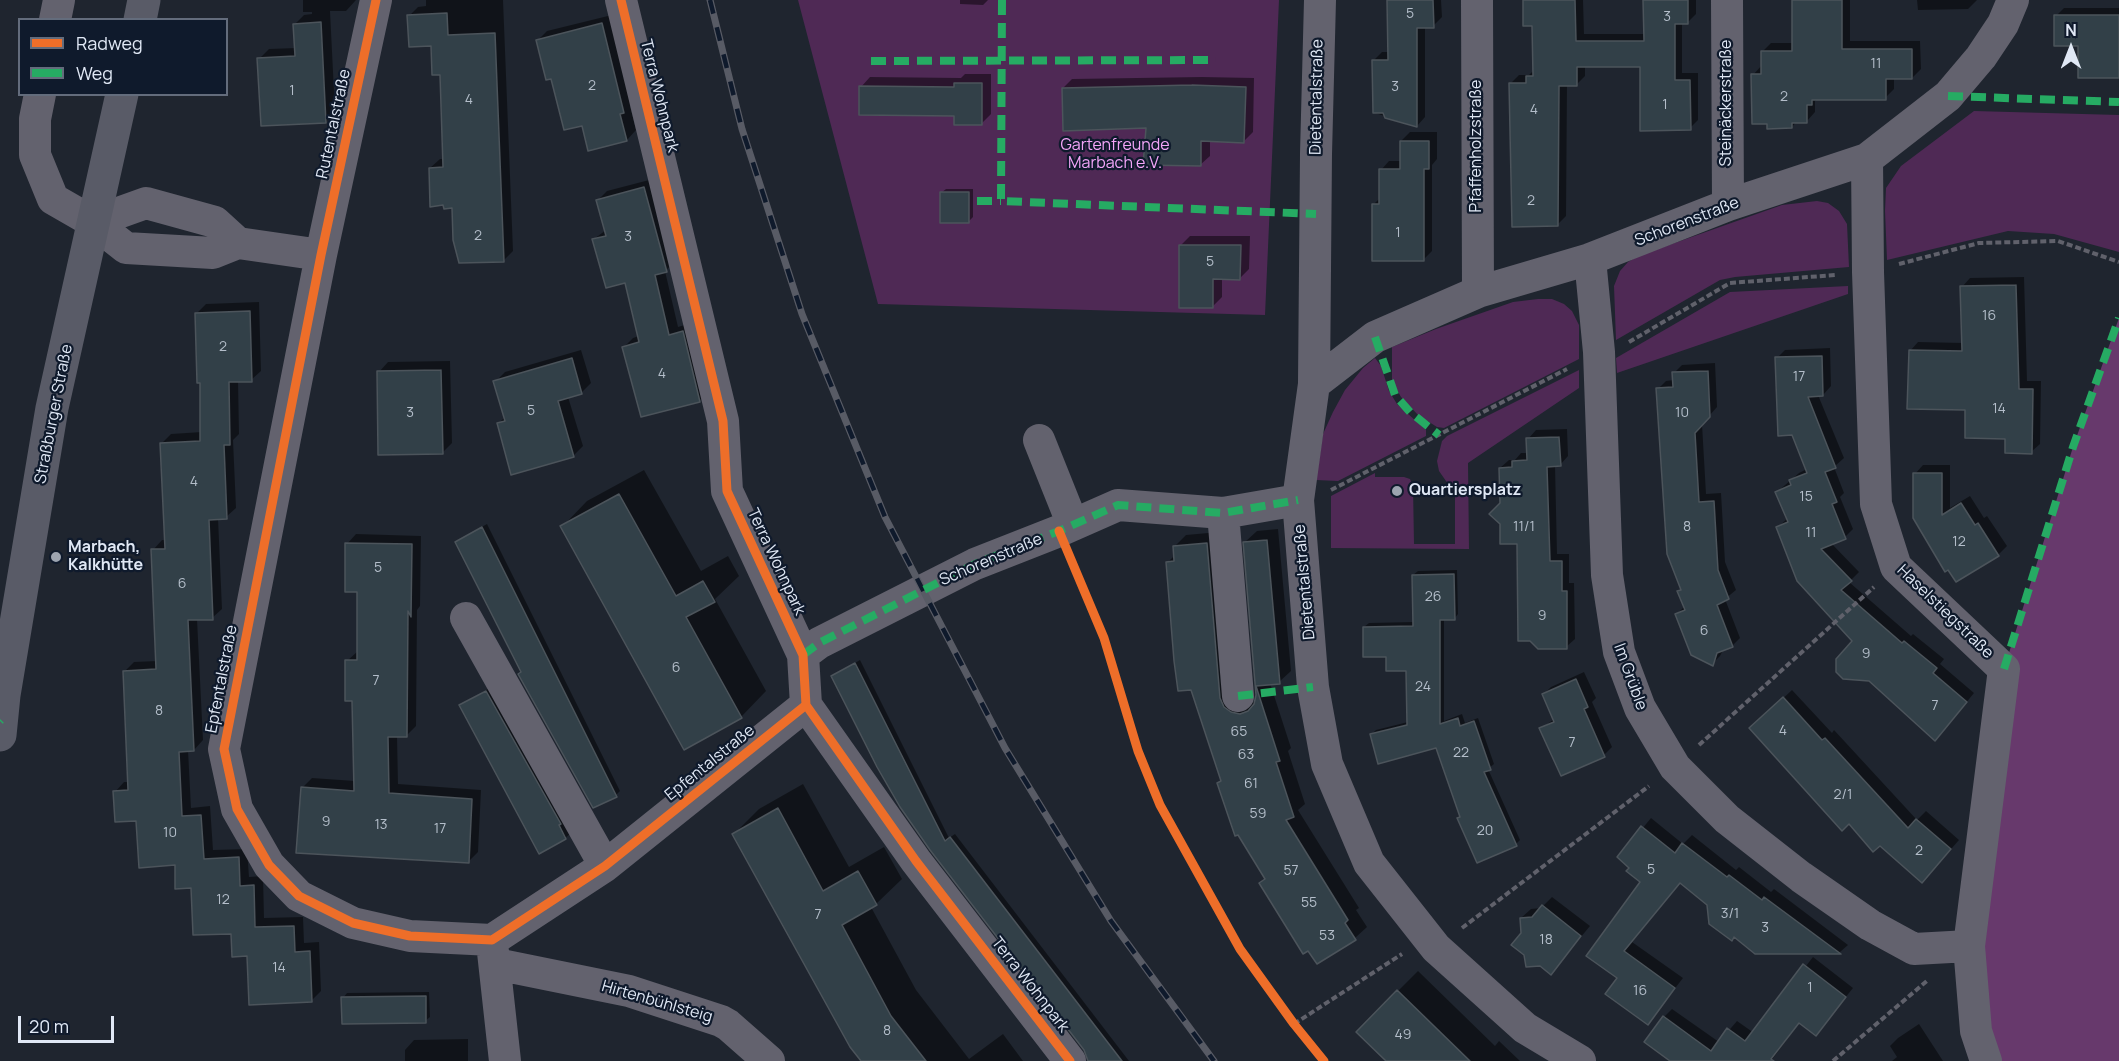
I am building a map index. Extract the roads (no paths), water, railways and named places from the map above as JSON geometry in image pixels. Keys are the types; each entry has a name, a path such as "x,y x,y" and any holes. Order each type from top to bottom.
{"main road":[{"path":"140,18 144,0"},
{"name":"Straßburger Straße","path":"0,735 4,695 52,408 123,96"}],"street":[{"path":"55,18 58,0"},
{"name":"Rutentalstraße","path":"321,255 376,0"},
{"name":"Terra Wohnpark","path":"621,0 723,421 727,491 803,655 806,705 916,861 1070,1061"},
{"name":"Dietentalstraße","path":"1320,0 1314,384 1298,500 1313,687 1327,764 1369,863 1436,948 1526,1028 1580,1061"},
{"name":"Pfaffenholzstraße","path":"1477,0 1478,292"},
{"name":"Steinäckerstraße","path":"1727,0 1728,205"},
{"name":"Schorenstraße","path":"1314,384 1375,338 1478,292 1590,259 1728,205 1867,159 1948,96 1981,57 2003,24 2013,0"},
{"path":"40,96 35,119 35,154 52,199 93,222 126,248 213,253 238,243 321,255"},
{"name":"Haselstiegstraße","path":"1867,159 1868,272 1876,504 1896,567 2004,669 1969,946 1976,1031 1986,1061"},
{"path":"93,222 146,202 215,222 238,243"},
{"name":"Epfentalstraße","path":"321,255 224,749 237,809 269,865 299,896 353,922 410,936 494,952 806,705"},
{"name":"Im Grüble","path":"1590,259 1599,352 1607,575 1619,652 1640,708 1675,767 1727,819 1801,877 1870,925 1914,949 1969,946"},
{"path":"1039,440 1073,525"},
{"name":"Schorenstraße","path":"803,655 819,643 975,564 1118,505 1222,513 1298,500"},
{"path":"1222,513 1238,696"},
{"path":"466,618 605,866"},
{"path":"494,952 505,1061"},
{"name":"Hirtenbühlsteig","path":"494,952 629,991 721,1021 769,1061"}],"railway":[{"path":"710,0 742,129 802,314 885,517 1005,748 1111,921 1214,1061"}],"place":[{"name":"Quartiersplatz","path":"1397,491"},
{"name":"Marbach, Kalkhütte","path":"56,557"}],"park label":[{"name":"Gartenfreunde Marbach e.V.","path":"1115,155"}]}
